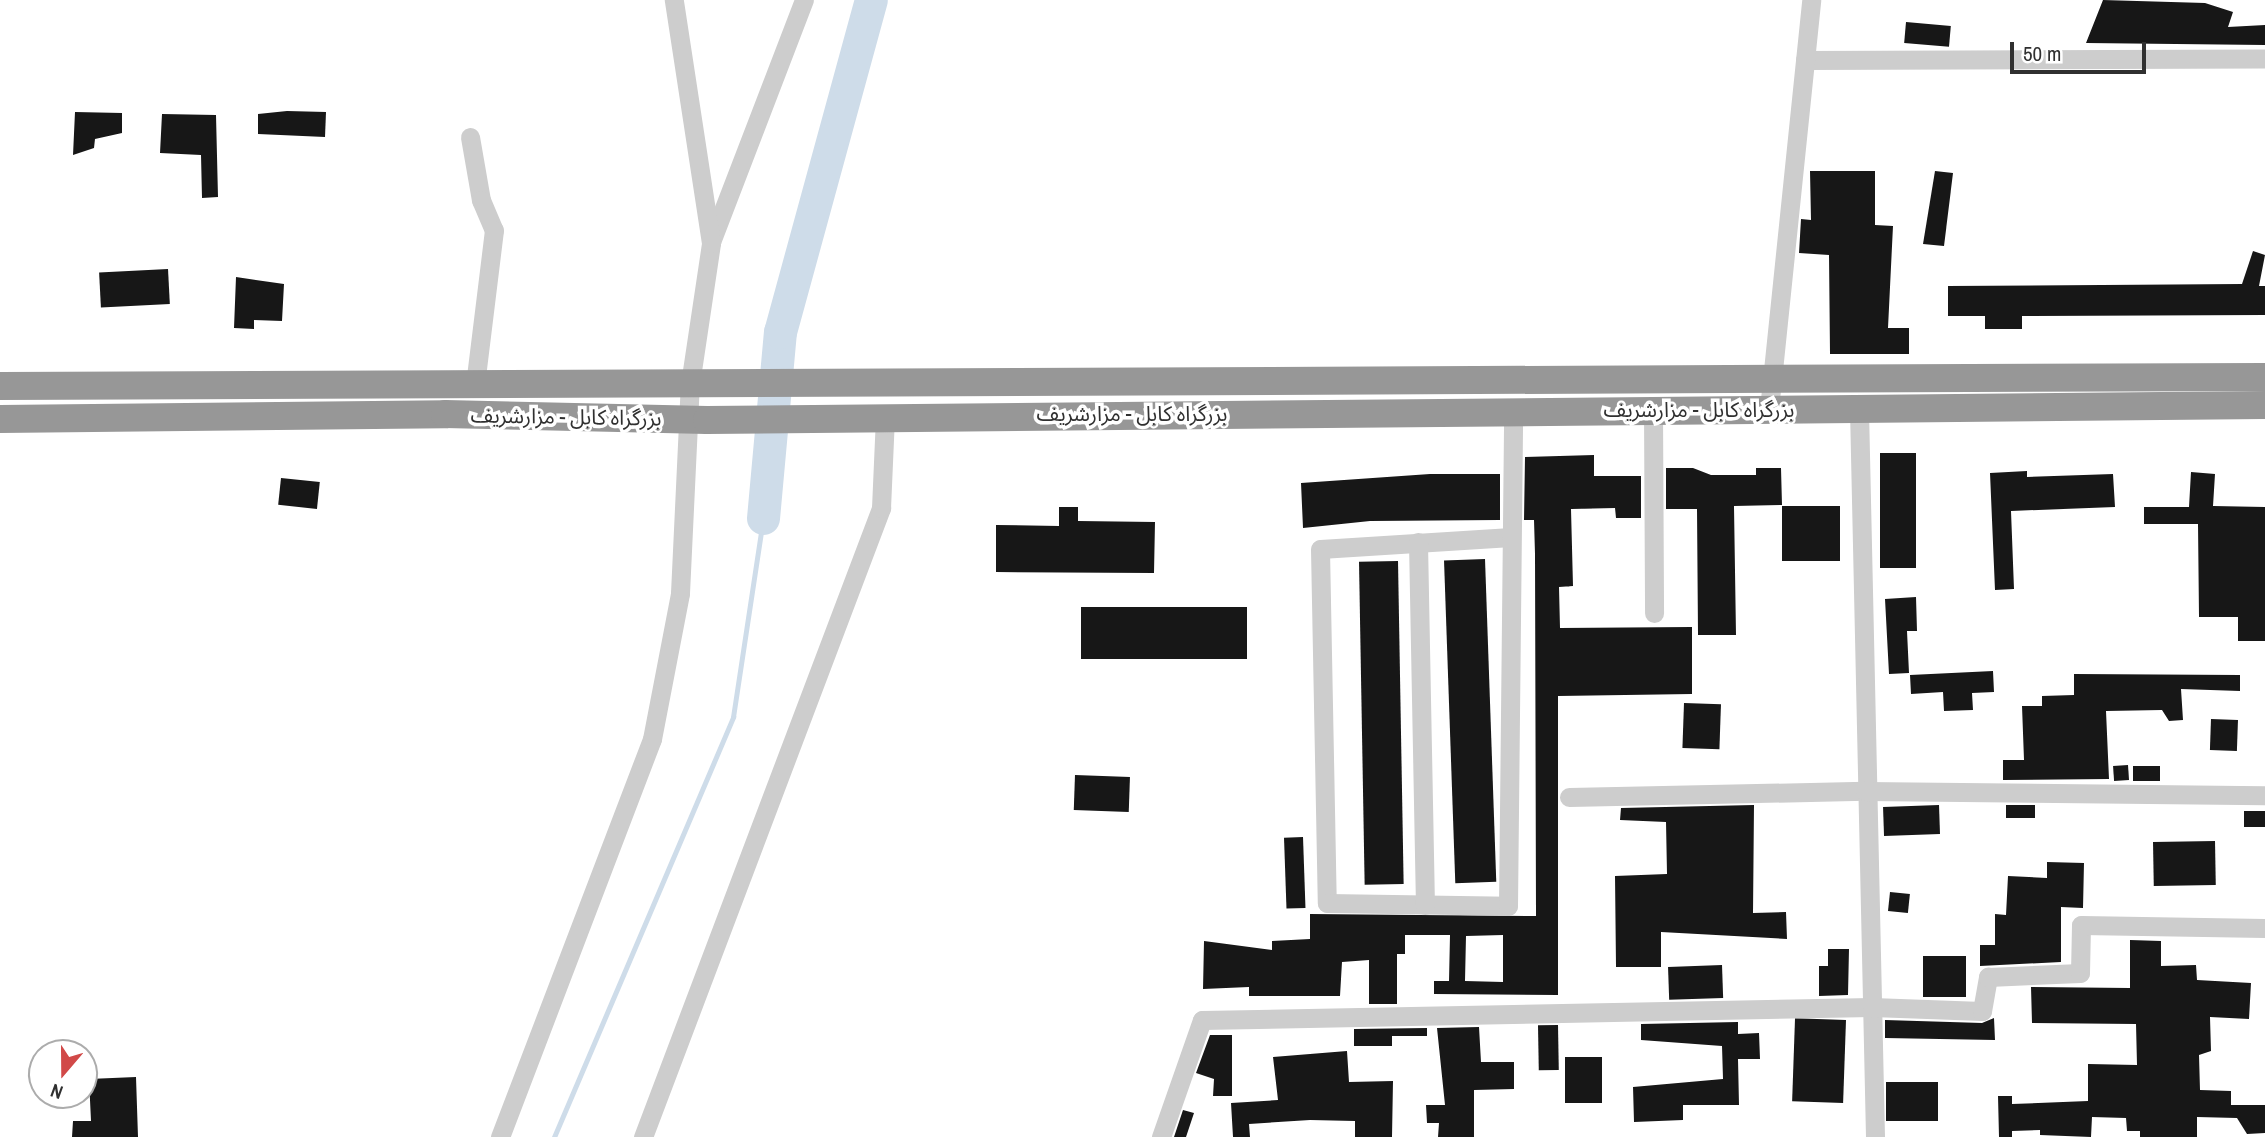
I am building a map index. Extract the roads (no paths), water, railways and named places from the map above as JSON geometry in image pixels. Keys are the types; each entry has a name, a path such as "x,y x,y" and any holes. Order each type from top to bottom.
{"highway":[{"name":"بزرگراه کابل - مزارشریف","path":"0,386 2265,377"},
{"name":"بزرگراه کابل - مزارشریف","path":"0,419 446,414 698,420 885,416 2265,405"}],"street":[{"path":"500,1137 652,739 680,593 698,420 697,384 711,243 674,0"},
{"path":"711,243 804,0"},
{"path":"1769,409 1811,0"},
{"path":"1805,60 2265,58"},
{"path":"470,137 481,201 494,230 475,384"},
{"path":"1859,408 1865,791 1875,1137"},
{"path":"1653,410 1654,613"},
{"path":"1511,537 1320,549 1327,903 1508,906 1513,411"},
{"path":"643,1137 881,508 885,416"},
{"path":"1418,542 1425,905"},
{"path":"1569,797 1865,791 2265,795"},
{"path":"1161,1137 1202,1020 1872,1007 1984,1010 1988,977 2080,973 2079,930 2086,924 2265,928"}],"waterway":[{"path":"763,518 780,332 871,0"},
{"path":"554,1137 733,717 763,518"}]}
